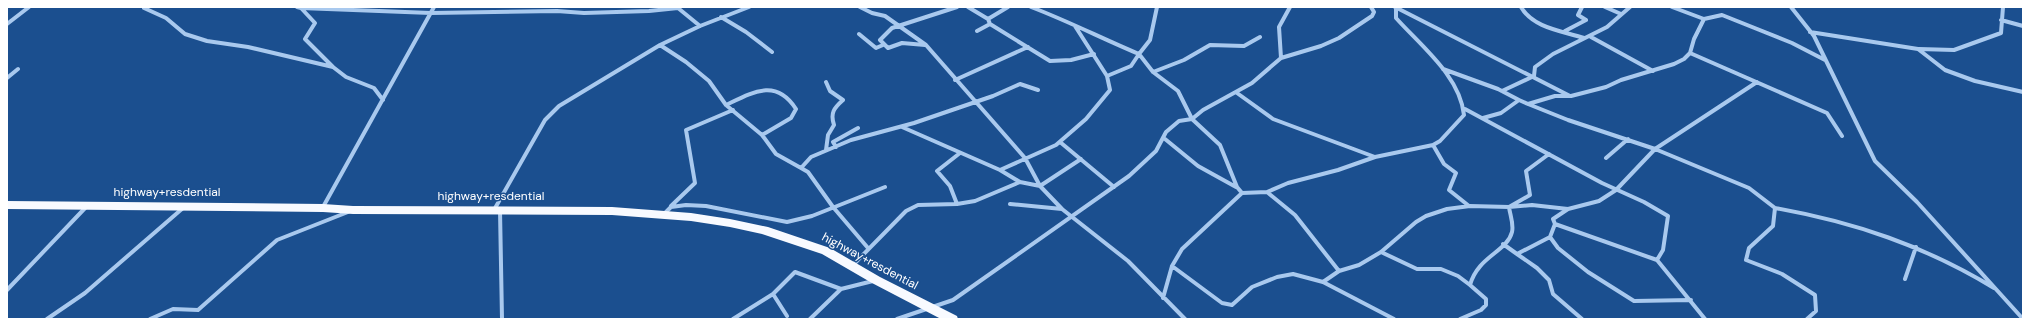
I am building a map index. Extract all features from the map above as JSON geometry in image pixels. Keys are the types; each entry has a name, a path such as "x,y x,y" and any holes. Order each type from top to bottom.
{"highway":[{"name":"highway+resdential","path":"7,206 185,206 323,208 353,210 667,210 692,217 764,230 826,251 876,280 952,319"}],"street":[{"path":"7,24 29,7"},
{"path":"323,208 434,7"},
{"path":"502,319 497,210 545,120 559,106 660,45 700,26 748,7"},
{"path":"860,7 872,13 885,16 926,45 951,72 955,80 1025,158 1040,186 1062,209 1073,216 1128,261 1182,318"},
{"path":"926,45 902,43 888,48 883,45 880,40 886,32 899,26 957,7"},
{"path":"968,7 988,19 990,24 1050,61 1071,60 1094,54"},
{"path":"988,19 1008,7"},
{"path":"1031,7 1074,24 1092,34 1139,54 1153,72 1178,91 1192,119 1220,146 1237,187 1242,193"},
{"path":"1107,76 1131,66 1150,40 1157,7"},
{"path":"1281,58 1281,45 1277,35 1278,25 1290,7"},
{"path":"897,319 953,300 1114,187 1152,156 1165,139 1166,132 1179,121 1192,119 1203,110 1237,93 1261,76 1281,58 1321,46 1340,38 1372,16 1374,12 1371,7"},
{"path":"1163,298 1172,266 1182,249 1242,193 1267,192 1375,157 1433,145 1440,140 1464,115 1465,109 1462,98 1443,69 1396,18 1395,7"},
{"path":"1395,7 1571,96"},
{"path":"1521,7 1523,14 1532,20 1584,38"},
{"path":"1564,31 1581,24 1586,20 1578,15 1582,7"},
{"path":"1605,7 1621,14"},
{"path":"1534,76 1535,67 1543,61 1584,38 1591,37 1613,23 1630,7"},
{"path":"1672,7 1704,19 1722,15 1792,43 1826,60"},
{"path":"1791,7 1810,32 1826,60 1875,161 1922,207 1973,261 2023,318"},
{"path":"1810,32 1918,49 1954,50 2001,33 2003,7"},
{"path":"144,8 166,18 185,34 333,67"},
{"path":"299,8 431,13 557,11 584,13 649,11 678,8 700,26"},
{"path":"299,8 315,23 305,39 333,67 346,77 374,88 383,100"},
{"path":"721,17 746,32 772,52"},
{"path":"1528,104 1555,96 1571,96 1606,87 1621,80 1674,64 1684,59 1690,52 1694,39 1704,19"},
{"path":"2001,20 2023,26"},
{"path":"977,31 990,24"},
{"path":"1000,170 1060,142 1090,115 1110,90 1107,76 1074,24"},
{"path":"859,34 876,48 883,45"},
{"path":"1153,72 1184,60 1210,45 1244,46 1260,37"},
{"path":"1591,37 1653,71"},
{"path":"660,45 686,62 709,81 726,105 762,135 776,154 808,172 833,207 868,248"},
{"path":"955,80 1028,47"},
{"path":"1918,49 1945,70 1975,82 2023,92"},
{"path":"1690,52 1826,113 1842,136"},
{"path":"7,78 18,69"},
{"path":"1443,69 1502,91 1528,104 1568,120 1655,149 1749,188 1775,208 1800,212 1879,232 1964,268 1997,290"},
{"path":"1502,91 1534,76"},
{"path":"826,82 830,91 843,100 833,108 830,116 834,125 828,135 826,150"},
{"path":"1517,254 1550,237 1555,224 1553,219 1568,209 1599,201 1616,190 1655,149 1758,82"},
{"path":"801,168 811,157 826,150 868,135 902,127 975,102 1020,84 1038,90"},
{"path":"726,105 746,95 766,89 776,89 782,93 796,109 791,118 762,135"},
{"path":"1237,93 1273,119 1375,157"},
{"path":"1483,118 1501,113 1519,100"},
{"path":"1465,109 1526,139 1549,154 1616,190 1658,208 1668,216 1663,250 1657,260"},
{"path":"667,210 695,183 686,130 733,110"},
{"path":"902,127 1000,170 1020,182 1040,186 1081,159"},
{"path":"836,147 833,142 858,128"},
{"path":"1165,139 1182,156 1211,174 1237,187"},
{"path":"1606,158 1628,139"},
{"path":"1060,142 1114,187"},
{"path":"1433,145 1444,164 1456,173 1449,190 1470,206"},
{"path":"957,204 950,186 937,171 960,153"},
{"path":"1509,207 1530,195 1526,172 1549,154"},
{"path":"852,266 906,211 918,205 957,204 975,201 1020,182"},
{"path":"667,210 686,205 706,206 787,222 812,216 885,187"},
{"path":"1267,192 1296,215 1339,271"},
{"path":"1010,204 1062,209"},
{"path":"1323,282 1339,271 1359,265 1380,252 1416,222 1426,216 1447,208 1532,205 1568,209"},
{"path":"7,290 88,206"},
{"path":"47,319 85,293 185,206"},
{"path":"1470,285 1472,275 1490,254 1509,239 1513,232 1509,207"},
{"path":"1775,208 1773,226 1749,248 1746,260 1782,274 1815,295 1816,311 1807,319"},
{"path":"150,319 173,309 198,310 277,240 353,210"},
{"path":"1555,224 1657,260 1705,319"},
{"path":"1550,237 1558,248 1588,272 1634,301 1691,300"},
{"path":"1503,244 1537,268 1549,280 1553,294 1582,319"},
{"path":"1906,279 1916,247"},
{"path":"1380,252 1417,269 1441,269 1458,276 1470,285 1486,300 1486,305 1481,310 1460,319"},
{"path":"1172,266 1222,303 1232,305 1252,288 1277,277 1292,274 1323,282 1394,319"},
{"path":"733,319 773,294 795,272 841,289"},
{"path":"810,319 841,289 876,280"},
{"path":"773,294 787,316"}]}
